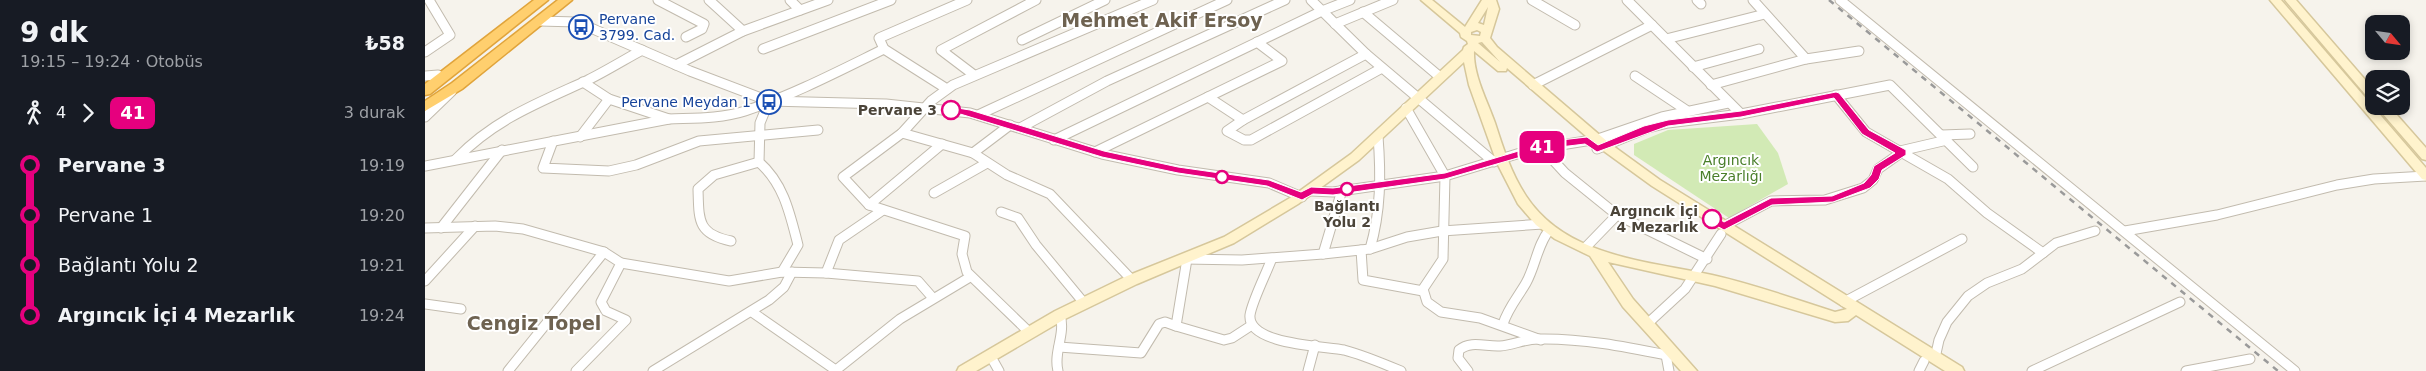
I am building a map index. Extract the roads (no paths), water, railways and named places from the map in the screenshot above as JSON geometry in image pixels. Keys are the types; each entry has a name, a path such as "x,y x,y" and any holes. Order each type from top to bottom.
{"highway":[{"path":"425,85 431,76 533,0"},
{"path":"425,91 542,0"},
{"path":"425,102 553,0"},
{"path":"425,107 457,86 566,0"}],"street":[{"path":"425,52 450,35 429,0"},
{"path":"660,2 671,0"},
{"path":"709,0 743,31"},
{"path":"790,0 800,10"},
{"path":"676,65 743,31 828,0"},
{"path":"763,49 891,0"},
{"path":"947,89 884,49 879,38 967,0"},
{"path":"974,75 941,50 1036,0"},
{"path":"1022,40 1105,0"},
{"path":"1029,332 971,277 962,260 965,236 869,205 843,176 902,133 925,107 947,89 974,75 995,68 1153,0"},
{"path":"979,115 1117,49 1227,0"},
{"path":"1020,128 1107,81 1285,0"},
{"path":"1311,0 1382,68 1498,161"},
{"path":"1054,140 1322,11 1350,0"},
{"path":"1335,24 1393,0"},
{"path":"1425,0 1486,55 1597,143 1723,230 1941,371"},
{"path":"964,371 1060,315 1132,280 1229,240 1306,194 1341,169 1440,77 1469,38 1487,0"},
{"path":"1487,35 1494,9 1491,0"},
{"path":"1532,0 1575,25"},
{"path":"1627,0 1741,114"},
{"path":"1753,0 1806,59"},
{"path":"1840,0 2295,371"},
{"path":"2275,0 2426,176"},
{"path":"2289,0 2365,86"},
{"path":"660,2 704,24 702,28 686,37"},
{"path":"1363,12 1440,77"},
{"path":"1666,39 1765,14"},
{"path":"539,21 577,22 676,65 769,101 925,107 979,115 1095,152 1178,170 1269,183 1306,194 1445,176 1541,147 1597,143 1663,124 1741,114 1891,85 1911,109 1945,137 1973,168"},
{"path":"1533,84 1652,25"},
{"path":"1469,38 1482,27 1499,55 1597,143"},
{"path":"1469,38 1471,71 1498,161 1522,197 1546,226 1590,251 1661,271 1695,277 1835,317 1843,317 1846,308 1962,239"},
{"path":"1095,152 1282,61 1257,42"},
{"path":"425,166 669,119 725,116 769,101 825,78 884,49"},
{"path":"1693,67 1759,49"},
{"path":"456,159 479,136 503,119 583,82 642,50"},
{"path":"1711,85 1806,59 1859,51"},
{"path":"1366,54 1243,120 1227,131 1244,140 1251,140 1382,68"},
{"path":"1635,76 1686,110"},
{"path":"583,82 609,99 669,119"},
{"path":"425,117 457,86"},
{"path":"1836,95 1866,132 1948,179 1987,213 2043,253"},
{"path":"1208,97 1243,120"},
{"path":"580,137 609,99"},
{"path":"759,162 758,136 764,108 769,101"},
{"path":"1597,143 1686,110 1728,103"},
{"path":"1406,108 1445,176 1442,231 1443,260 1423,291 1424,299 1438,311 1503,324 1541,340"},
{"path":"2390,115 2426,156"},
{"path":"973,152 1010,125"},
{"path":"553,140 543,168 609,171 636,165 699,141 818,130"},
{"path":"902,133 973,152 987,163 1050,194 1132,280"},
{"path":"1646,325 1670,305 1695,277 1723,230 1771,201 1825,200 1863,188 1873,180 1878,169 1901,152 1945,137 1970,134"},
{"path":"1378,136 1382,184 1379,220 1365,249 1363,280 1423,291"},
{"path":"869,205 942,144"},
{"path":"1541,147 1565,173 1617,215 1707,259"},
{"path":"441,228 502,150"},
{"path":"731,241 711,236 702,230 699,222 698,189 705,181 719,173 759,162"},
{"path":"653,371 752,312 779,291 798,245 780,184 772,172 759,162"},
{"path":"935,193 987,163"},
{"path":"2125,231 2217,215 2337,184 2374,179 2426,176"},
{"path":"1323,254 1341,190"},
{"path":"826,273 839,240 883,210"},
{"path":"1001,212 1018,218 1036,245 1084,303"},
{"path":"1590,251 1617,215"},
{"path":"425,281 475,226"},
{"path":"425,228 495,226 523,229 604,252 621,263 729,281 787,272 826,273 918,281 932,297"},
{"path":"1183,259 1242,260 1323,254 1365,249 1407,237 1442,231 1546,226"},
{"path":"1503,324 1510,303 1528,280 1546,226"},
{"path":"1926,363 1942,332 1960,304 1987,283 2022,269 2056,243 2095,231"},
{"path":"1590,251 1671,356 1690,371"},
{"path":"508,371 604,252"},
{"path":"1272,258 1251,311 1252,325 1258,332 1275,339 1343,350 1387,368 1401,371"},
{"path":"1176,326 1183,259"},
{"path":"576,371 626,320 606,311 601,302 621,263"},
{"path":"752,312 836,370 889,326 932,297 971,277"},
{"path":"2032,371 2180,302"},
{"path":"425,304 461,308"},
{"path":"1058,371 1056,358 1063,326 1060,315"},
{"path":"1059,347 1141,353 1159,324 1165,322 1224,340 1232,338 1252,325"},
{"path":"1468,371 1458,358 1459,350 1463,346 1471,344 1496,346 1541,340 1588,340 1671,356"},
{"path":"1308,371 1315,345"},
{"path":"990,355 999,371"},
{"path":"1669,371 1671,356"},
{"path":"2186,371 2250,359"},
{"path":"1926,363 1957,371"}],"railway":[{"path":"1829,0 2278,371"}],"place":[{"name":"Pervane 3799. Cad.","path":"581,27"},
{"name":"Pervane Meydan 1","path":"769,102"},
{"name":"Pervane 3","path":"951,110"},
{"name":"Bağlantı Yolu 2","path":"1347,189"},
{"name":"Argıncık İçi 4 Mezarlık","path":"1712,219"}],"district":[{"name":"Mehmet Akif Ersoy","path":"1162,20"},
{"name":"Cengiz Topel","path":"534,323"}],"park label":[{"name":"Argıncık Mezarlığı","path":"1731,168"}]}
